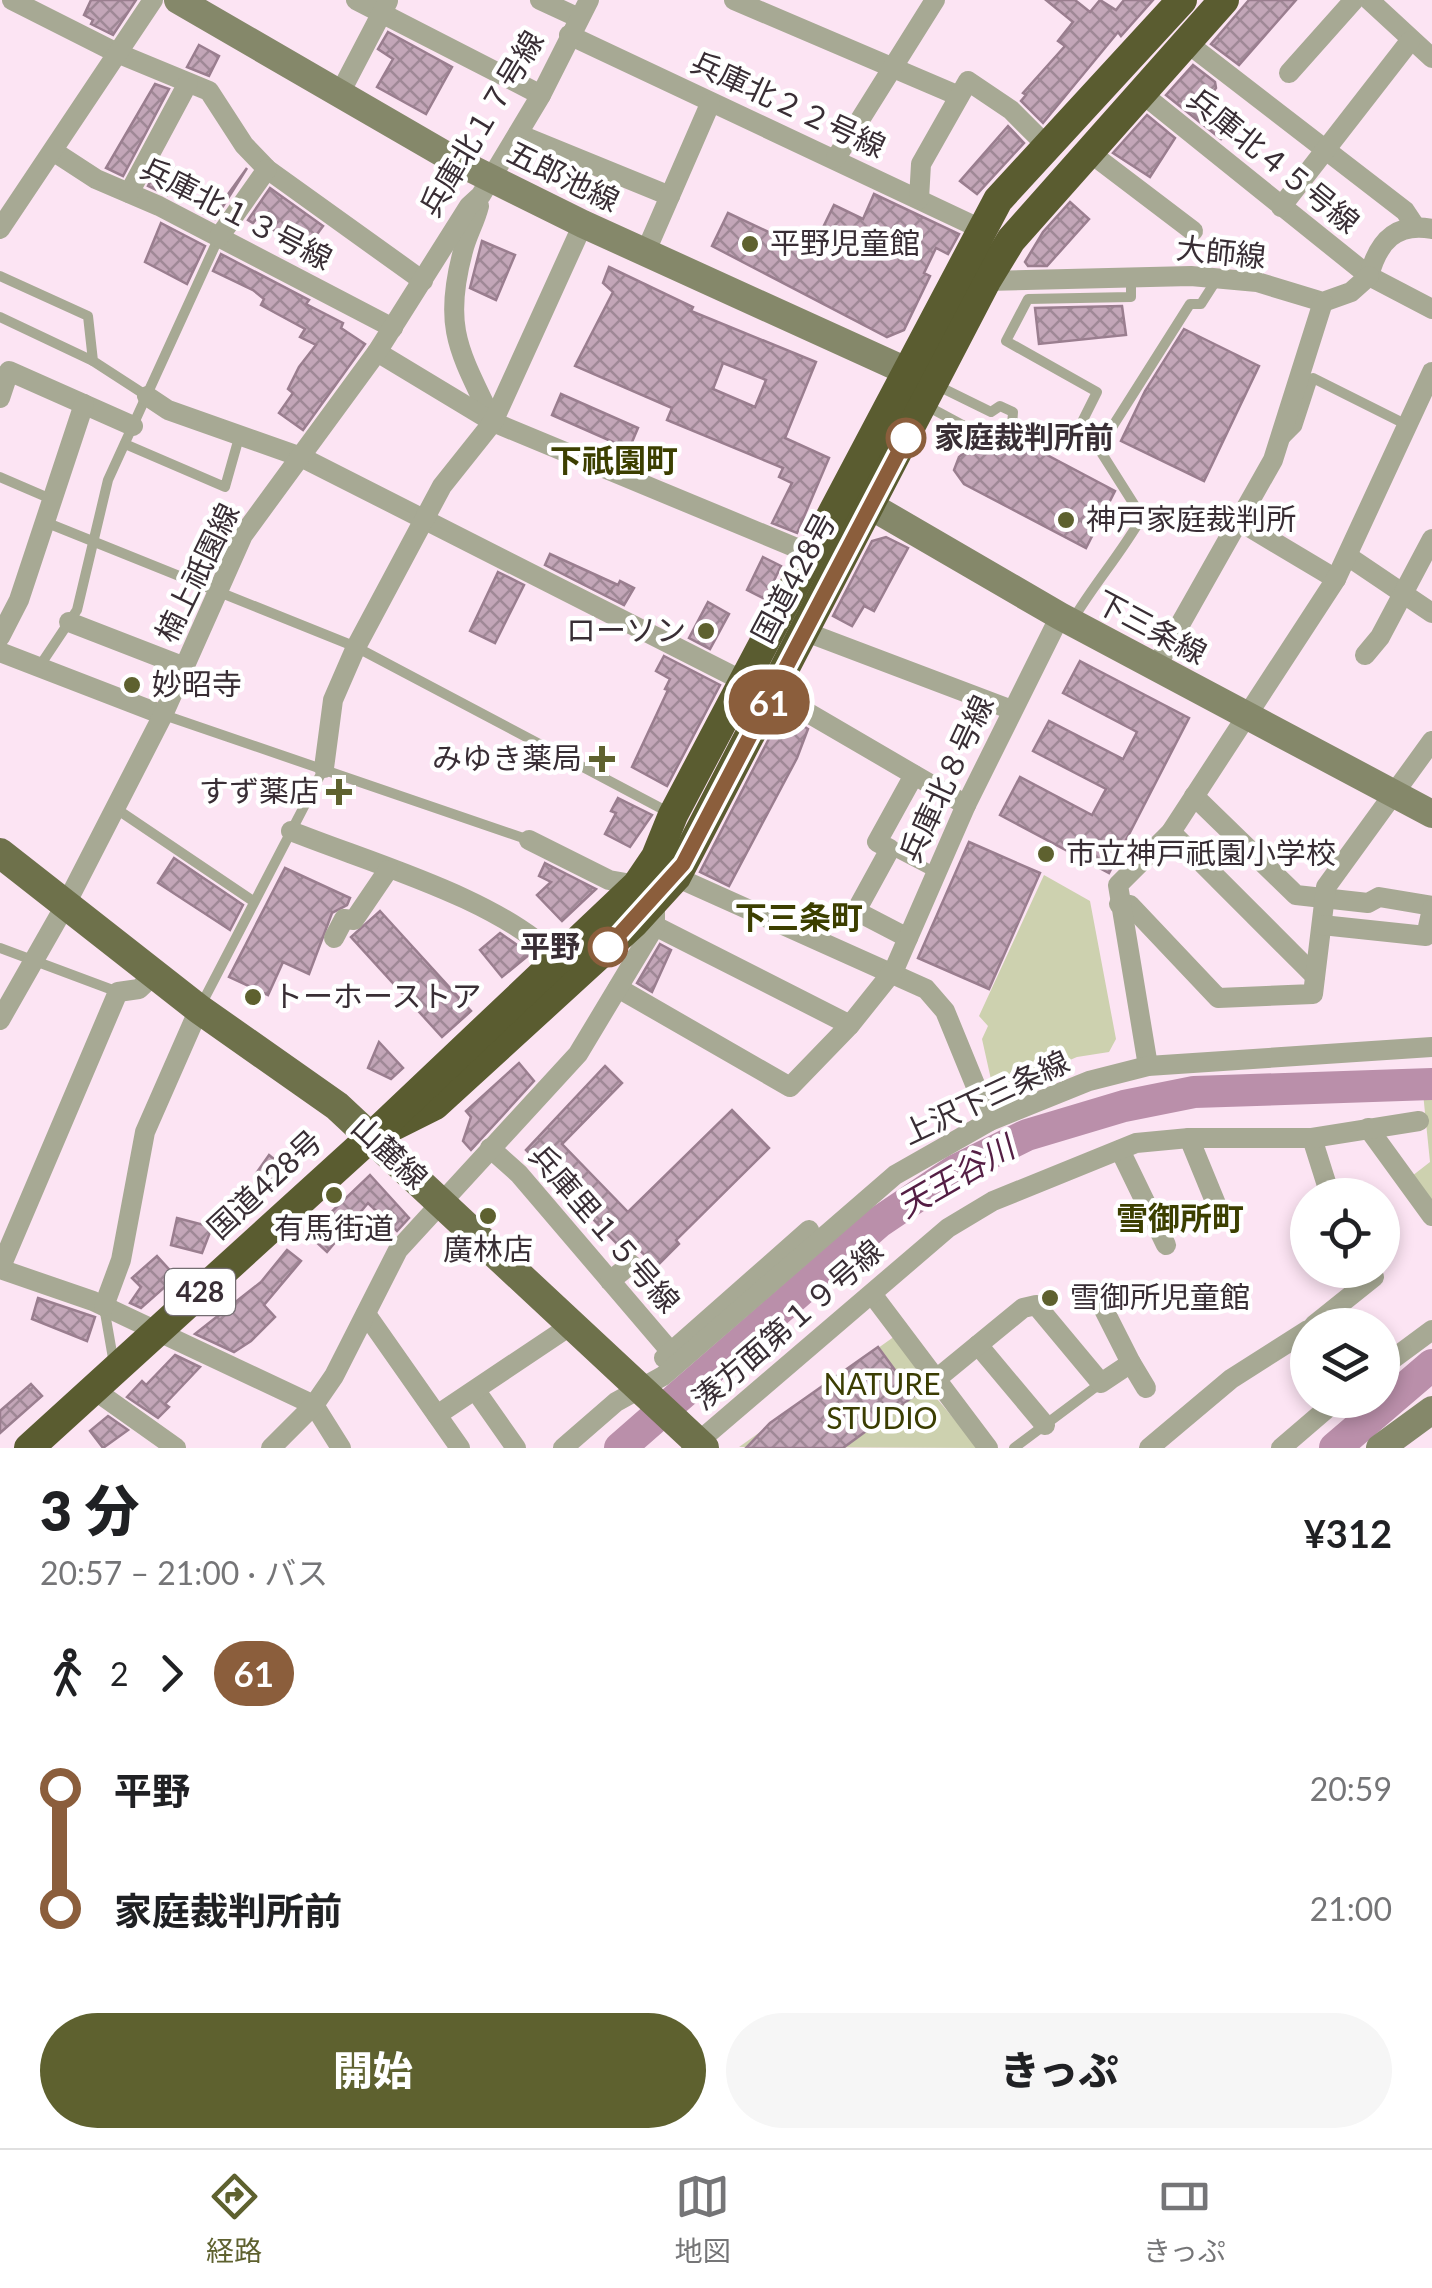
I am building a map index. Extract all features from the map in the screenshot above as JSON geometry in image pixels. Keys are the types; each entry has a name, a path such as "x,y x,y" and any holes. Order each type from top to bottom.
{"highway":[{"name":"国道428号","path":"649,904 656,856 672,815 844,491 922,386 1012,240 1140,92 1196,13"},
{"name":"国道428号","path":"372,1136 435,1105 676,876 871,506 922,386 981,229 998,200 1046,145 1196,13"},
{"name":"国道428号","path":"29,1448 372,1136 558,960 649,904"}],"main road":[{"name":"山麓線","path":"0,853 372,1136 650,1395 694,1441"}],"street":[{"path":"12,0 117,53 208,91 244,145 267,168 423,281"},
{"path":"0,229 153,0"},
{"name":"五郎池線","path":"178,0 340,93 486,186 646,250 922,386"},
{"path":"356,0 386,6 541,96"},
{"name":"兵庫北２２号線","path":"540,0 579,18 710,104 836,158 981,229"},
{"path":"734,0 960,96"},
{"path":"1289,73 1354,0"},
{"path":"1369,0 1432,58"},
{"path":"836,158 933,1"},
{"path":"340,93 386,6"},
{"path":"1196,13 1326,150 1424,227"},
{"name":"兵庫北１７号線","path":"393,328 541,96 579,18"},
{"path":"1281,208 1410,41"},
{"path":"129,193 188,82"},
{"path":"919,199 921,164 968,82 1011,110 1046,145"},
{"name":"兵庫北４５号線","path":"1140,92 1369,276"},
{"path":"646,250 710,104"},
{"path":"518,134 670,196"},
{"name":"兵庫北１３号線","path":"54,151 393,328"},
{"path":"1089,152 1192,230"},
{"path":"219,237 267,168"},
{"path":"486,186 457,278 452,322 458,348 493,422"},
{"path":"324,768 333,700 356,646 442,486 493,422 584,224"},
{"path":"1156,667 1278,446 1323,302 1351,292 1369,276 1381,244 1396,232 1424,227"},
{"path":"1369,276 1432,309"},
{"name":"大師線","path":"986,281 1218,278 1257,282 1323,302"},
{"name":"楠上祇園線","path":"0,1020 66,904 163,715 243,535 393,328"},
{"path":"377,352 493,422 811,554"},
{"path":"0,398 9,371 84,404 129,435"},
{"path":"1148,1066 1118,885 1171,832 1336,579 1432,372"},
{"path":"147,396 168,410 241,432 301,457 421,522 743,681"},
{"path":"0,637 20,600 84,404"},
{"name":"下三条線","path":"844,491 1066,619 1432,814"},
{"path":"1238,521 1336,579"},
{"path":"1365,655 1432,539"},
{"path":"1349,557 1432,613"},
{"name":"兵庫北８号線","path":"618,988 790,1087 850,1025 894,970 1012,710 1066,619"},
{"path":"69,622 185,667"},
{"path":"806,632 1012,710"},
{"path":"0,652 163,715"},
{"path":"774,693 966,805"},
{"path":"1119,904 1130,905 1218,998 1312,994 1326,887 1432,741"},
{"path":"908,938 856,911 890,849 877,842 914,775"},
{"path":"1194,796 1296,895 1368,903 1379,897 1432,908 1426,936 1322,925"},
{"path":"291,831 498,915 536,937 558,960"},
{"path":"1171,832 1316,976"},
{"path":"528,840 609,880 850,1025"},
{"path":"334,938 344,919 354,920 388,870"},
{"path":"676,876 894,970 926,989 945,1011 990,1121"},
{"path":"271,1448 314,1405 334,1376 398,1250 578,1054 618,988 649,904"},
{"path":"155,974 139,989 118,992 0,1270 104,1306 314,1405 341,1448"},
{"path":"104,1306 121,1260 146,1132 199,1008"},
{"name":"上沢下三条線","path":"562,1448 616,1402 650,1395 663,1376 895,1175 990,1121 1088,1081 1148,1066 1432,1048"},
{"name":"湊方面第１９号線","path":"694,1441 948,1228 993,1201 1136,1143 1189,1138 1312,1138 1418,1121"},
{"path":"1368,1128 1432,1216"},
{"path":"1189,1138 1222,1216"},
{"path":"1312,1138 1325,1178"},
{"name":"兵庫里１５号線","path":"490,1148 519,1174 670,1352"},
{"path":"1120,1150 1166,1246"},
{"path":"650,1395 670,1352 809,1230"},
{"path":"610,1281 631,1264"},
{"path":"1335,1308 1360,1288"},
{"path":"1094,1290 1146,1388"},
{"path":"872,1294 988,1448"},
{"path":"934,1381 1023,1308 1036,1305 1101,1383 1132,1363"},
{"path":"366,1314 460,1448"},
{"path":"437,1415 573,1324"},
{"path":"1400,1353 1432,1330"},
{"path":"1149,1448 1231,1379 1290,1341"},
{"path":"978,1345 1045,1425"},
{"path":"104,1379 168,1446"},
{"path":"476,1391 516,1448"},
{"path":"1380,1448 1432,1410"},
{"path":"1281,1448 1316,1418"}],"lane":[{"path":"39,667 77,610 108,480 219,237"},
{"path":"0,276 88,316 93,360"},
{"path":"1066,619 1098,578 1112,568 1142,518 1082,422 1097,392 1006,341 1028,299 1132,297 1130,277"},
{"path":"1109,432 1190,304 1201,304 1218,278"},
{"path":"0,317 93,360 147,396"},
{"path":"1278,446 1297,427 1314,378 1408,426"},
{"path":"922,386 991,412 1000,406 1013,412 1012,426 979,434 922,386"},
{"path":"129,435 226,487 241,432"},
{"path":"0,477 52,499"},
{"path":"44,522 356,646 672,815"},
{"path":"163,715 528,840"},
{"path":"199,1008 324,768"},
{"path":"115,808 252,902"},
{"path":"890,849 936,873"},
{"path":"0,948 118,992"},
{"path":"104,1306 104,1379"},
{"path":"1014,1448 1101,1383"}],"green space":[{"path":"1044,875 1090,901 1116,1039 1109,1052 1077,1057 1001,1089 992,1084 982,1039 988,1026 979,1016"},
{"path":"1423,1093 1432,1093 1432,1206 1412,1176 1430,1162"},
{"name":"NATURE STUDIO","path":"895,1336 932,1393 979,1448 739,1447"}],"building":[{"path":"91,0 136,0 113,35 91,24 93,20 84,15"},
{"path":"1046,0 1075,0 1090,12 1100,0 1116,10 1124,0 1153,0 1121,36 1118,32 1043,123 1021,101 1026,95 1023,93 1065,46 1058,41 1073,22"},
{"path":"1249,0 1296,0 1239,65 1211,44"},
{"path":"388,32 452,67 426,114 377,87 393,59 378,49"},
{"path":"199,45 219,56 209,76 187,67"},
{"path":"1193,65 1215,82 1216,88 1204,105 1231,127 1221,139 1166,95"},
{"path":"155,84 169,89 123,176 106,168"},
{"path":"1147,115 1175,138 1150,177 1113,153"},
{"path":"1008,126 1024,143 977,194 960,181"},
{"path":"162,161 179,170 167,195 148,186"},
{"path":"247,168 215,219 197,210 209,188 226,197"},
{"path":"270,188 323,226 304,252 257,218 253,223 248,220"},
{"path":"874,194 959,234 948,254 936,248 924,273 930,276 904,330 887,337 712,246 728,213 811,252 834,205 863,219"},
{"path":"1070,202 1089,219 1047,266 1028,266 1025,262 1043,232"},
{"path":"161,223 205,246 187,284 145,262"},
{"path":"482,241 515,255 496,300 470,288"},
{"path":"221,254 309,300 306,304 343,323 341,328 365,344 303,430 279,413 293,393 288,389 299,367 316,345 300,337 305,329 261,305 264,299 253,290 213,271"},
{"path":"609,267 693,307 691,311 816,362 785,438 829,458 797,533 772,523 792,483 779,477 783,468 667,420 672,408 575,366 613,292 603,283","holes":["723,363 766,380 755,407 713,389"]},
{"path":"1122,306 1126,335 1039,344 1035,308"},
{"path":"1184,329 1259,366 1204,481 1121,441 1145,391"},
{"path":"561,394 638,428 629,449 552,415"},
{"name":"神戸家庭裁判所","path":"1013,437 1115,491 1086,548 964,484 954,470 959,457 976,443"},
{"path":"886,537 908,548 874,611 864,606 852,626 833,616 872,541"},
{"path":"550,554 618,585 620,581 634,588 624,605 545,565"},
{"path":"763,557 781,566 765,599 747,590"},
{"path":"498,572 524,585 495,643 470,631"},
{"name":"ローソン","path":"708,602 729,614 710,649 689,638"},
{"path":"664,656 720,685 667,786 632,767 668,690 665,689 670,679 656,671"},
{"path":"1080,661 1189,718 1109,873 1000,815 1020,777 1092,815 1106,789 1033,751 1049,721 1123,759 1137,732 1063,693"},
{"path":"794,720 808,729 797,758 729,886 700,872 774,729 786,736"},
{"path":"618,798 652,815 630,847 605,834 616,813 611,811"},
{"path":"969,842 1040,873 989,989 918,958"},
{"path":"174,858 243,905 230,930 158,883"},
{"path":"545,863 596,889 562,921 537,895 551,882 539,876"},
{"path":"285,868 350,898 347,905 332,913 309,974 283,962 268,995 229,977"},
{"path":"380,911 471,1011 442,1037 351,937"},
{"path":"500,933 530,954 502,977 480,950"},
{"path":"660,944 671,950 652,992 637,983"},
{"path":"379,1042 403,1068 391,1079 368,1068"},
{"path":"519,1063 534,1081 471,1150 463,1141 471,1117 466,1111"},
{"path":"605,1066 622,1083 562,1144 628,1212 732,1110 769,1148 676,1240 679,1244 656,1267 631,1241 622,1249 526,1150"},
{"path":"269,1155 284,1167 270,1186 255,1175"},
{"path":"370,1175 409,1218 397,1231 368,1203 327,1252 314,1240 325,1227 320,1223"},
{"path":"177,1218 212,1227 202,1253 171,1245"},
{"path":"287,1250 301,1261 264,1305 275,1317 251,1341 234,1352 195,1334 261,1282"},
{"path":"157,1256 176,1277 141,1308 130,1303 141,1287 132,1278"},
{"path":"38,1298 95,1317 87,1341 32,1319"},
{"path":"878,1347 914,1396 843,1448 746,1448 770,1423"},
{"path":"175,1355 200,1367 165,1404 169,1407 158,1418 127,1397 142,1381 146,1385"},
{"path":"31,1384 42,1396 0,1433 0,1411"},
{"path":"108,1416 128,1430 103,1448 90,1431"}],"waterway":[{"name":"天王谷川","path":"620,1448 879,1222 956,1170 1027,1135 1124,1106 1194,1092 1432,1084"},
{"path":"1335,1448 1432,1365"}],"bus line":[{"name":"61","path":"608,947 676,876 906,438"}],"place":[{"name":"平野児童館","path":"750,244"},
{"name":"家庭裁判所前","path":"906,438"},
{"name":"神戸家庭裁判所","path":"1066,520"},
{"name":"ローソン","path":"706,631"},
{"name":"妙昭寺","path":"132,685"},
{"name":"みゆき薬局","path":"602,759"},
{"name":"すず薬店","path":"339,792"},
{"name":"市立神戸祇園小学校","path":"1046,854"},
{"name":"平野","path":"608,947"},
{"name":"トーホーストア","path":"253,997"},
{"name":"有馬街道","path":"334,1195"},
{"name":"廣林店","path":"488,1216"},
{"name":"雪御所児童館","path":"1050,1298"}],"district":[{"name":"下祇園町","path":"614,461"},
{"name":"下三条町","path":"799,918"},
{"name":"雪御所町","path":"1180,1219"}]}
